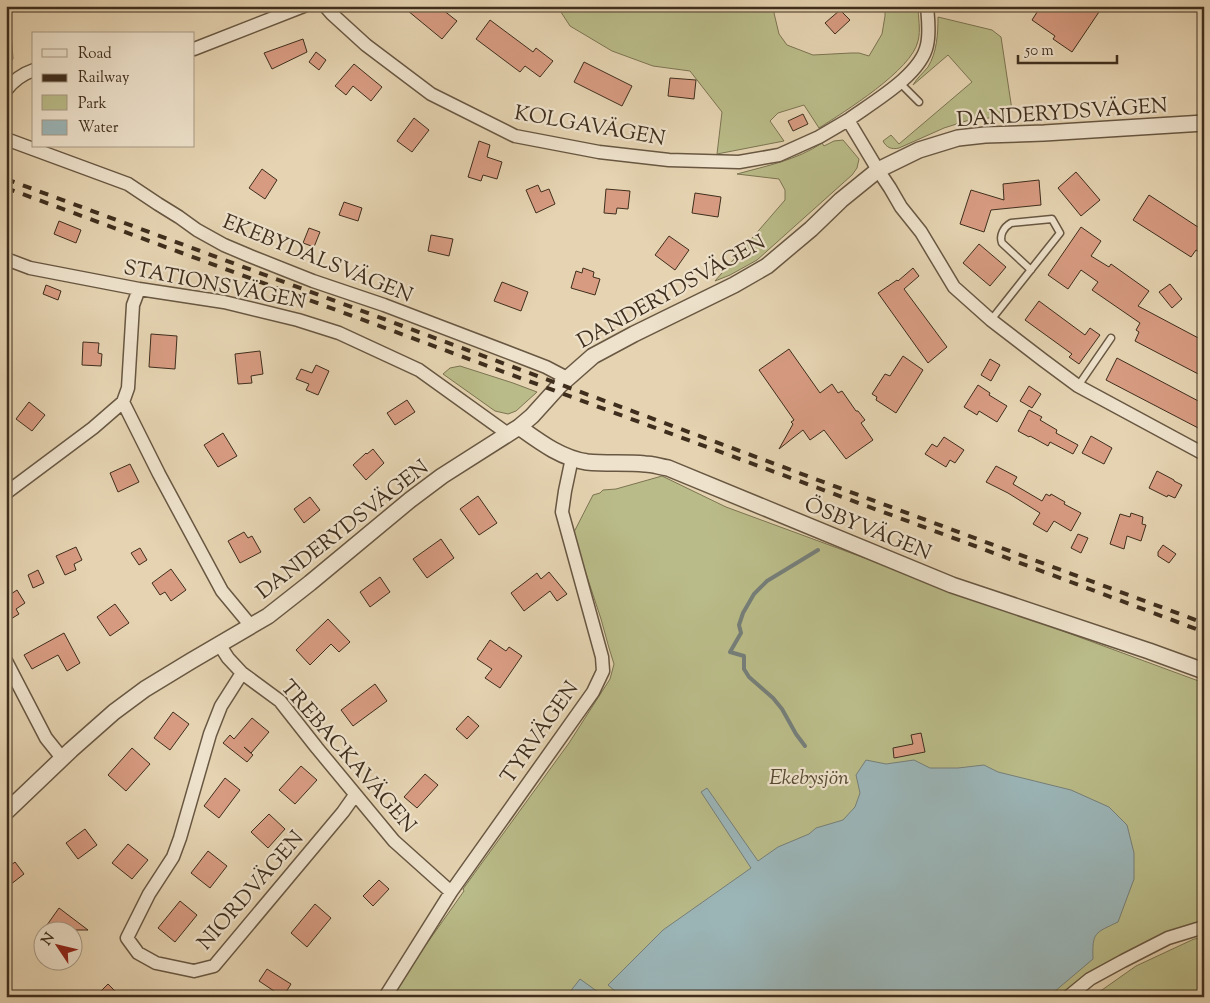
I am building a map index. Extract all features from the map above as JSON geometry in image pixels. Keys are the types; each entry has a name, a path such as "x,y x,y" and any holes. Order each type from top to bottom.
{"street":[{"path":"195,49 304,6"},
{"name":"KOLGAVÄGEN","path":"326,6 332,14 366,45 431,94 514,136 599,152 669,160 739,162 779,155 819,137 848,120 900,83 921,61 927,46 929,26 927,6"},
{"path":"6,90 23,74 32,71"},
{"path":"848,120 901,206 921,232 954,287 991,320 1078,386 1204,454"},
{"name":"DANDERYDSVÄGEN","path":"6,812 62,758 114,712 145,688 268,616 416,495 442,476 514,431 532,416 554,391 593,356 734,285 767,266 841,200 878,170 919,150 958,138 1204,123"},
{"name":"EKEBYDALSVÄGEN","path":"6,139 128,184 197,230 224,245 313,281 515,355 568,378"},
{"name":"STATIONSVÄGEN","path":"6,260 30,268 139,289 224,302 298,320 339,333 419,370 514,431"},
{"path":"6,493 93,428 123,402 128,388 133,305 139,289"},
{"path":"123,402 222,591 251,626"},
{"name":"ÖSBYVÄGEN","path":"514,431 559,453 587,462 647,464 668,468 952,585 1204,671"},
{"name":"TYRVÄGEN","path":"385,997 451,892 593,692 604,670 562,512 572,458"},
{"name":"TREBACKAVÄGEN","path":"219,644 228,658 242,672 280,701 394,841 451,892"},
{"path":"6,661 46,738 62,758"},
{"name":"NIORDVÄGEN","path":"242,672 221,706 210,734 173,857 149,894 127,938 138,953 156,963 194,971 214,966 343,812 355,795"},
{"path":"1068,997 1090,979 1122,961 1168,938 1204,927"}],"lane":[{"path":"900,83 919,102"},
{"path":"991,320 1031,270 1060,233 1052,219 1012,223 1002,233 1002,243 1031,270"},
{"path":"1078,386 1111,338"}],"green space":[{"path":"6,6 9,6 13,59 6,66"},
{"path":"557,6 778,6 774,13 779,34 787,45 813,55 859,53 869,56 882,34 885,6 918,6 919,32 918,41 913,52 904,65 860,101 819,128 804,105 778,113 770,121 784,141 717,154 722,112 690,71 653,66 612,51 570,26"},
{"path":"938,17 992,30 1001,37 1012,110 1011,115 966,121 894,149 883,141 891,135 899,144 972,82 948,55 913,85 928,67 933,55"},
{"path":"843,140 859,159 857,168 852,175 757,260 715,281 785,200 785,190 779,179 737,174 792,158 822,143 824,146 834,141"},
{"path":"460,366 537,392 516,411 508,414 495,411 443,374 450,368"},
{"name":"Ekebysjön","path":"662,476 726,507 1204,683 1204,922 1067,992 1061,997 389,997 464,891 463,889 569,743 610,679 614,664 573,534 593,495 603,490 616,489"},
{"path":"1204,938 1204,997 1092,997 1136,966 1194,939"}],"water":[{"name":"Ekebysjön","path":"866,760 886,764 914,760 930,768 958,768 984,765 998,772 1071,790 1109,807 1127,825 1134,853 1134,879 1118,922 1096,934 1093,943 1093,959 1048,997 622,997 608,985 663,930 751,868 701,792 707,788 758,861 778,847 809,834 816,828 843,820 855,807 860,793 856,775"},
{"path":"580,979 605,997 566,997"}],"building":[{"path":"402,6 438,6 457,21 442,39"},
{"path":"1041,6 1103,6 1072,52 1053,39 1055,36 1032,20"},
{"path":"840,10 850,20 835,34 825,23"},
{"path":"490,20 533,52 536,48 553,61 540,77 525,66 520,72 476,39"},
{"path":"303,39 307,52 272,69 264,53"},
{"path":"316,52 326,60 319,70 309,62"},
{"path":"584,62 632,86 622,106 574,82"},
{"path":"354,64 382,87 371,101 353,86 346,95 335,86"},
{"path":"670,78 696,80 694,99 668,96"},
{"path":"803,114 808,124 793,131 788,121"},
{"path":"414,118 429,130 412,152 397,141"},
{"path":"479,141 490,145 487,157 502,162 497,179 483,175 481,181 468,177"},
{"path":"262,169 277,180 265,199 249,188"},
{"path":"1076,172 1100,200 1081,216 1058,188"},
{"path":"1039,180 1041,205 991,210 984,232 960,224 971,190 1004,200 1003,184"},
{"path":"538,185 541,192 549,189 555,204 536,213 526,190"},
{"path":"606,189 630,191 628,209 617,208 616,214 604,213"},
{"path":"695,193 721,197 718,217 692,213"},
{"path":"1149,195 1204,231 1204,255 1196,250 1191,257 1133,220"},
{"path":"344,202 362,208 358,221 339,215"},
{"path":"59,221 81,230 76,243 54,234"},
{"path":"1081,227 1101,241 1091,256 1109,267 1111,264 1149,291 1138,306 1204,341 1204,377 1135,341 1139,332 1136,330 1140,323 1092,290 1098,282 1081,270 1068,289 1048,275"},
{"path":"309,228 320,232 314,247 303,243"},
{"path":"431,235 453,239 449,256 428,251"},
{"path":"669,236 689,250 675,270 655,255"},
{"path":"979,244 1006,267 990,286 963,263"},
{"path":"583,268 594,272 593,277 600,279 595,295 571,288 576,271 582,273"},
{"path":"913,268 919,276 904,289 947,347 928,363 878,293 898,281"},
{"path":"502,282 528,292 521,311 494,301"},
{"path":"1170,284 1182,299 1172,308 1159,292"},
{"path":"46,285 61,291 58,300 43,294"},
{"path":"1039,301 1085,335 1090,328 1100,335 1079,364 1069,357 1072,354 1025,320"},
{"path":"151,334 177,336 175,369 149,367"},
{"path":"83,342 99,343 98,353 102,354 101,366 82,365"},
{"path":"789,349 820,393 832,384 838,393 842,391 865,420 861,423 873,440 846,459 824,430 810,440 803,430 779,449 793,424 791,422 794,420 759,370"},
{"path":"260,351 263,374 251,376 252,383 238,384 235,354"},
{"path":"903,356 923,370 896,413 876,400 877,397 872,394 885,374 890,376"},
{"path":"1117,358 1204,404 1204,431 1106,380"},
{"path":"990,359 1000,365 991,381 981,375"},
{"path":"316,365 329,371 318,395 306,390 309,384 296,379 301,369 312,373"},
{"path":"978,385 990,393 989,395 1007,406 997,422 979,411 977,415 964,407"},
{"path":"1029,386 1041,394 1032,408 1020,401"},
{"path":"407,400 415,412 395,425 387,413"},
{"path":"29,402 45,415 32,431 16,419"},
{"path":"1029,410 1042,417 1040,420 1057,430 1056,433 1078,445 1073,454 1050,442 1048,446 1018,431"},
{"path":"223,433 237,456 218,467 204,445"},
{"path":"1091,436 1112,448 1104,464 1082,453"},
{"path":"944,437 964,450 955,463 950,460 946,467 925,454 932,444 937,447"},
{"path":"373,449 384,463 366,480 353,465"},
{"path":"130,464 139,482 118,492 110,473"},
{"path":"996,466 1017,477 1013,484 1042,501 1046,494 1050,496 1051,494 1081,513 1071,531 1054,521 1047,532 1033,524 1040,513 986,482"},
{"path":"1157,471 1182,485 1175,498 1168,495 1167,497 1149,488"},
{"path":"478,496 497,523 479,535 460,509"},
{"path":"310,497 320,510 304,523 294,509"},
{"path":"1131,513 1143,517 1142,524 1146,525 1141,541 1127,536 1124,549 1110,544 1120,514 1130,517"},
{"path":"244,532 248,538 252,536 261,552 240,563 228,541"},
{"path":"1078,534 1088,538 1081,553 1071,548"},
{"path":"441,539 454,558 427,578 413,559"},
{"path":"1163,545 1176,554 1169,563 1158,556 1158,552"},
{"path":"76,547 82,560 74,564 76,570 65,575 56,556"},
{"path":"140,548 147,560 139,565 131,553"},
{"path":"171,569 186,590 171,601 165,592 160,595 152,583"},
{"path":"38,570 44,583 33,588 28,575"},
{"path":"549,572 567,594 557,601 550,591 524,611 511,593 537,573 541,579"},
{"path":"380,577 390,592 370,607 360,592"},
{"path":"17,590 25,603 16,609 19,614 6,622 6,594 8,596"},
{"path":"115,604 129,623 110,636 97,617"},
{"path":"328,619 350,642 339,652 331,644 310,665 296,650"},
{"path":"64,633 80,663 67,671 58,655 32,669 24,655"},
{"path":"490,640 506,651 509,647 522,656 500,688 485,678 492,669 477,659"},
{"path":"375,684 387,701 353,726 341,710"},
{"path":"173,712 189,724 170,750 154,738"},
{"path":"468,716 479,726 467,739 456,729"},
{"path":"252,718 269,732 251,753 244,747 253,755 247,762 223,743 230,735 234,739"},
{"path":"921,733 925,752 894,758 893,748 913,744 911,735"},
{"path":"132,748 150,764 126,791 108,775"},
{"path":"301,766 317,780 295,804 279,790"},
{"path":"425,774 438,785 417,808 404,797"},
{"path":"225,778 240,790 219,818 204,806"},
{"path":"269,814 285,829 268,848 251,832"},
{"path":"85,829 97,845 78,859 66,843"},
{"path":"128,844 148,860 132,879 112,863"},
{"path":"208,851 227,866 210,888 191,873"},
{"path":"15,862 24,874 6,888 6,869"},
{"path":"379,880 389,889 373,906 363,896"},
{"path":"180,901 197,915 175,942 158,928"},
{"path":"315,904 331,918 307,947 291,933"},
{"path":"59,908 75,920 51,920"},
{"path":"267,969 291,984 283,997 259,981"},
{"path":"108,984 121,997 95,997"}],"waterway":[{"path":"805,746 782,709 773,698 749,677 744,669 744,656 730,652 741,633 739,625 743,613 754,594 767,581 818,550"}],"railway":[{"path":"6,179 1204,623"},
{"path":"6,188 1204,632"}]}
